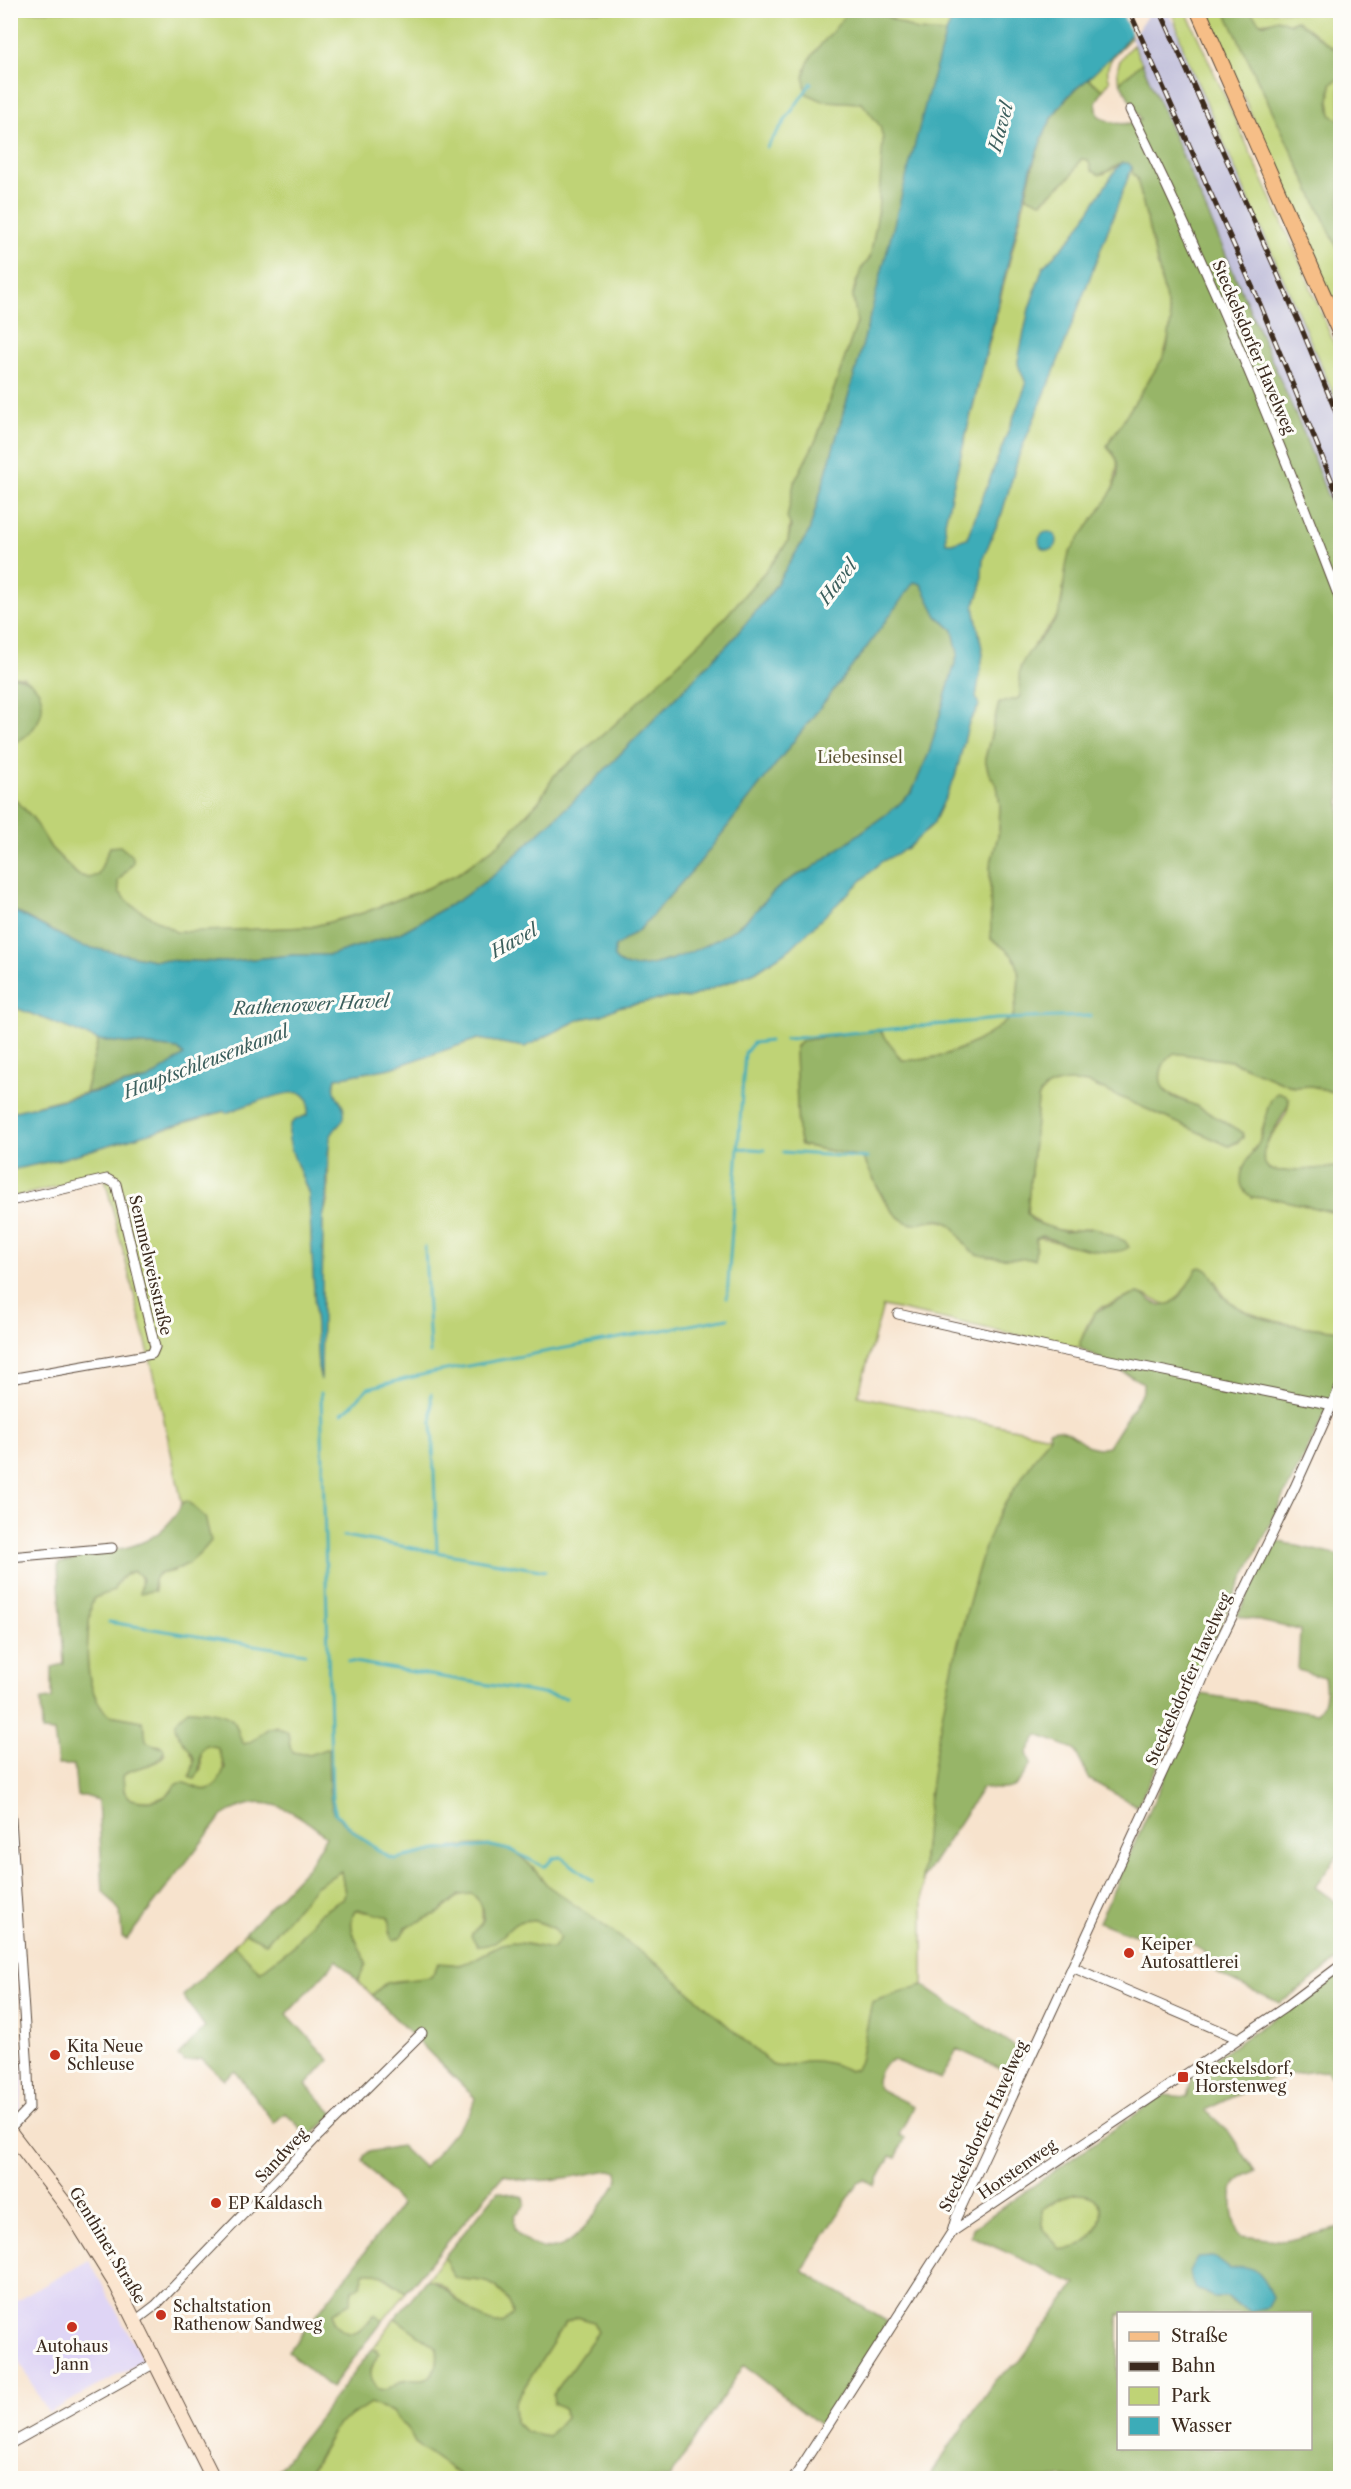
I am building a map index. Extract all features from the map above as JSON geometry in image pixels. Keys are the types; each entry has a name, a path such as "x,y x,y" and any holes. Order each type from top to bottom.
{"main road":[{"path":"1198,10 1341,333"},
{"name":"Genthiner Straße","path":"10,2130 81,2227 117,2286 213,2478"}],"street":[{"name":"Steckelsdorfer Havelweg","path":"1130,110 1165,181 1255,385 1341,600"},
{"name":"Semmelweisstraße","path":"10,1201 107,1179 116,1184 155,1347 152,1354 10,1379"},
{"path":"898,1314 1060,1350 1333,1405"},
{"name":"Steckelsdorfer Havelweg","path":"952,2232 956,2218 1176,1743 1209,1664 1341,1387"},
{"path":"10,1557 112,1548"},
{"path":"10,1804 28,2071 28,2108 10,2130"},
{"name":"Horstenweg","path":"794,2478 952,2232 1284,2008 1341,1966"},
{"path":"1072,1967 1237,2038"},
{"name":"Sandweg","path":"135,2321 156,2306 319,2135 422,2033"},
{"path":"10,2445 155,2363"}],"shaded area":[{"path":"1146,11 1167,11 1177,30 1340,409 1340,529 1304,434 1130,36"},
{"path":"10,1891 23,2084 20,2110 11,2112"},
{"path":"89,2260 143,2361 48,2413 11,2345 11,2304"}],"green space":[{"path":"11,11 847,11 808,64 806,90 823,101 862,103 877,121 882,129 884,143 881,195 873,247 854,289 857,323 817,438 794,483 788,541 775,560 720,623 613,726 554,776 539,801 500,843 459,873 428,888 363,913 311,927 176,933 133,906 119,892 118,881 122,874 110,847 98,875 89,878 78,875 51,848 32,817 11,795 10,744 17,741 24,677 10,676"},
{"path":"847,11 876,11 917,31 946,33 857,366 809,532 770,594 732,640 581,794 494,875 459,900 400,933 330,955 292,955 224,962 154,960 81,946 11,909 10,795 32,817 51,848 78,875 89,878 98,875 110,847 120,846 133,857 133,863 118,881 119,892 133,906 176,932 311,927 363,913 428,888 459,873 500,843 539,801 554,776 613,726 720,623 775,560 788,541 791,526 787,518 794,483 817,438 857,323 853,295 861,269 870,258 878,213 883,139 880,126 862,103 823,101 807,94 804,81 810,59"},
{"path":"876,11 956,11 946,33 917,31"},
{"path":"1172,11 1186,11 1300,262 1340,358 1340,409 1185,54"},
{"path":"1209,11 1225,11 1340,253 1340,320 1211,21"},
{"path":"1225,11 1250,11 1260,23 1265,24 1277,19 1290,24 1296,20 1340,53 1340,78 1331,84 1329,101 1331,115 1340,121 1340,253"},
{"path":"1250,11 1340,11 1340,53 1296,20 1286,25 1281,20 1259,23"},
{"path":"1130,36 1131,38 1110,63 1108,74 1110,81 1103,90 1088,79"},
{"path":"1133,45 1142,63 1120,82 1118,66 1125,53"},
{"path":"1142,63 1304,434 1340,529 1340,1094 1312,1086 1294,1087 1231,1061 1174,1053 1162,1068 1161,1081 1166,1092 1195,1105 1243,1133 1243,1138 1229,1146 1089,1083 1067,1082 1052,1085 1041,1093 1038,1100 1027,1213 1034,1222 1065,1232 1095,1228 1125,1241 1129,1247 1121,1251 1099,1251 1042,1236 1036,1239 1035,1259 990,1257 974,1253 969,1249 945,1221 914,1224 905,1222 897,1216 889,1207 862,1157 801,1145 798,1133 795,1049 800,1041 877,1029 902,1060 932,1058 976,1042 1013,1016 1018,986 1017,964 1009,952 991,939 990,867 999,832 1000,805 997,785 989,774 985,759 999,703 1017,699 1020,696 1019,672 1023,661 1051,626 1059,612 1068,557 1114,488 1118,473 1116,459 1107,446 1163,358 1167,349 1171,321 1137,178 1133,174 1132,167 1122,163 1100,175 1092,171 1088,160 1081,159 1071,176 1041,202 1026,196 1034,162 1045,131 1062,104 1088,79 1103,90 1096,103 1098,115 1119,124 1141,120 1120,82"},
{"path":"1340,78 1340,121 1331,115 1329,101 1331,84"},
{"path":"1081,159 1088,159 1091,167 1104,174 1120,165 1073,236 1043,267 1029,309 1018,361 1026,385 967,538 946,543 945,522 952,491 1026,196 1042,202 1071,176"},
{"path":"1132,167 1133,174 1137,178 1171,321 1170,332 1163,358 1107,446 1118,461 1113,490 1069,556 1059,614 1035,644 1020,668 1020,696 1017,699 999,703 985,759 989,774 997,785 1000,805 999,832 990,867 991,939 1009,952 1017,964 1018,986 1013,1016 989,1034 962,1048 947,1054 918,1060 903,1060 894,1052 882,1032 797,1044 795,1049 798,1133 801,1145 862,1157 884,1200 903,1220 915,1223 946,1222 957,1231 969,1249 1035,1259 1035,1244 1038,1237 1071,1246 1089,1228 1072,1231 1055,1229 1033,1219 1027,1213 1038,1100 1041,1093 1052,1085 1067,1082 1089,1083 1229,1146 1238,1142 1198,1108 1172,1095 1162,1087 1160,1080 1162,1069 1167,1059 1174,1053 1231,1061 1294,1087 1311,1086 1340,1094 1340,1167 1280,1171 1268,1168 1263,1163 1262,1156 1265,1148 1285,1116 1289,1098 1269,1105 1259,1142 1252,1151 1251,1197 1278,1199 1340,1214 1340,1331 1269,1320 1251,1313 1235,1305 1223,1294 1216,1281 1188,1284 1169,1304 1160,1303 1138,1293 1100,1308 1087,1326 1080,1348 883,1306 858,1396 1050,1436 999,1514 979,1567 958,1642 945,1705 923,1853 923,1985 872,2002 860,2062 856,2069 849,2071 837,2066 817,2063 775,2066 659,1965 547,1886 534,1869 492,1846 436,1850 396,1859 388,1858 379,1852 335,1813 329,1777 328,1749 310,1755 293,1752 288,1733 277,1726 244,1744 236,1725 230,1718 212,1712 188,1710 190,1752 194,1763 190,1775 201,1769 201,1751 203,1746 210,1745 217,1747 222,1761 220,1780 210,1788 201,1791 187,1784 174,1787 166,1796 149,1801 131,1799 124,1791 123,1776 133,1769 150,1765 165,1754 160,1746 144,1740 145,1728 137,1720 109,1715 93,1692 87,1648 91,1605 94,1598 113,1591 120,1580 130,1572 139,1573 142,1581 155,1591 154,1579 158,1574 174,1571 187,1502 182,1503 154,1374 104,1175 11,1198 10,1170 61,1159 225,1111 226,1113 288,1093 303,1094 308,1101 307,1115 294,1121 289,1135 309,1196 318,1367 321,1377 323,1217 328,1200 329,1141 334,1127 343,1120 334,1091 336,1078 391,1068 478,1039 525,1047 580,1019 602,1015 618,1007 668,998 688,998 755,972 790,949 881,861 908,848 933,824 955,777 969,722 978,709 976,697 983,654 974,607 981,588 983,558 1002,513 1019,455 1053,374"},
{"name":"Liebesinsel","path":"917,582 929,595 937,616 953,630 958,653 929,753 912,792 896,807 808,871 785,883 743,923 723,936 691,952 654,964 638,967 624,965 614,958 615,947 640,929 699,863 864,651 912,583"},
{"path":"11,676 25,679 35,686 41,696 42,706 40,717 34,728 11,744"},
{"path":"11,1006 98,1040 85,1093 11,1112"},
{"path":"98,1040 178,1049 184,1055 149,1079 85,1093"},
{"path":"1278,1092 1286,1095 1289,1101 1265,1146 1263,1155 1265,1163 1270,1170 1283,1171 1340,1167 1340,1214 1278,1199 1251,1197 1243,1188 1242,1171 1261,1138 1267,1110"},
{"path":"1201,1267 1212,1275 1222,1295 1246,1312 1278,1322 1340,1331 1340,1377 1324,1416 1223,1619 1176,1730 1137,1806 1090,1780 1074,1749 1038,1735 1027,1753 1031,1764 1020,1780 1007,1789 982,1788 922,1880 932,1775 944,1705 975,1580 1000,1512 1050,1436 1049,1431 1064,1430 1090,1446 1108,1447 1143,1391 1143,1383 1080,1348 1080,1342 1095,1312 1138,1293 1160,1305 1172,1303 1183,1292 1197,1268"},
{"path":"187,1501 205,1517 211,1541 205,1548 182,1567 158,1574 154,1579 155,1591 140,1593 142,1577 134,1571 121,1578 113,1591 94,1598 91,1605 87,1648 93,1692 109,1715 142,1721 147,1741 164,1750 158,1761 134,1769 123,1776 124,1791 131,1799 157,1800 167,1796 175,1785 182,1783 207,1790 219,1780 225,1767 217,1747 206,1745 201,1753 198,1775 195,1779 190,1778 194,1759 175,1728 180,1717 188,1710 213,1712 230,1718 236,1725 244,1744 274,1727 288,1733 293,1752 310,1755 328,1748 329,1789 334,1812 372,1846 395,1858 410,1857 444,1848 474,1845 494,1846 512,1851 527,1862 548,1886 659,1965 772,2065 781,2067 811,2061 834,2064 849,2071 856,2069 860,2061 872,2002 923,1985 1026,2054 1016,2076 957,2049 941,2079 893,2060 881,2070 877,2086 913,2106 899,2135 905,2138 896,2158 890,2156 875,2185 865,2180 858,2183 802,2271 888,2322 822,2426 744,2365 669,2478 456,2478 458,2474 415,2443 409,2431 393,2412 370,2403 337,2425 305,2478 272,2478 373,2348 379,2353 371,2371 372,2379 378,2389 389,2389 406,2379 428,2378 434,2372 438,2358 437,2348 395,2318 426,2280 441,2286 469,2310 491,2322 503,2323 513,2314 509,2303 498,2289 482,2281 454,2277 444,2257 498,2191 524,2197 524,2206 514,2219 515,2229 521,2237 536,2246 547,2249 557,2248 575,2237 591,2220 618,2179 617,2172 610,2170 541,2180 527,2180 504,2174 406,2292 374,2272 364,2273 361,2284 352,2291 350,2303 333,2312 334,2323 352,2334 366,2325 375,2314 383,2321 331,2388 288,2352 401,2205 363,2161 364,2156 368,2152 401,2146 424,2168 470,2113 475,2098 372,1995 386,1983 431,1977 439,1963 460,1965 502,1944 513,1942 552,1949 560,1938 555,1929 527,1920 511,1927 498,1940 478,1946 471,1936 482,1921 483,1912 481,1904 472,1894 459,1895 440,1912 405,1928 401,1937 394,1940 388,1917 360,1910 355,1911 352,1918 353,1931 366,1964 358,1981 337,1960 287,2014 329,2060 306,2085 334,2114 310,2137 285,2113 274,2123 235,2071 224,2079 202,2059 185,2062 178,2056 205,2027 183,1996 234,1945 260,1972 291,1948 319,1914 343,1899 345,1893 341,1871 316,1886 266,1943 245,1933 309,1865 326,1836 288,1810 263,1803 250,1804 221,1817 127,1939 122,1937 120,1911 103,1891 98,1800 77,1796 74,1765 58,1765 54,1732 42,1731 41,1700 52,1699 52,1667 64,1664 58,1566 60,1563 74,1560 78,1555 125,1548 151,1538 173,1518 182,1503","holes":["578,2317 593,2322 598,2332 553,2395 554,2404 564,2409 565,2417 548,2436 525,2432 515,2422 514,2403 566,2322"]},
{"path":"1276,1541 1340,1556 1340,1852 1315,1887 1340,1905 1340,1956 1323,1972 1280,2003 1219,1975 1203,1951 1190,1943 1124,1932 1099,1922 1202,1694 1317,1713 1322,1706 1325,1692 1324,1678 1298,1670 1300,1630 1237,1616"},
{"path":"341,1870 345,1893 343,1899 319,1914 291,1948 260,1972 234,1945 245,1933 266,1943 316,1886"},
{"path":"464,1894 472,1894 482,1904 482,1923 472,1933 492,1942 517,1922 529,1921 542,1923 555,1929 560,1939 552,1949 507,1943 463,1964 437,1966 433,1973 423,1979 387,1983 372,1995 358,1981 366,1964 353,1931 352,1918 355,1911 384,1914 390,1921 389,1933 401,1937 408,1927 436,1914"},
{"path":"1338,1974 1340,1975 1340,2086 1326,2070 1276,2076 1205,2110 1229,2132 1255,2171 1243,2176 1233,2190 1234,2218 1241,2236 1285,2241 1340,2228 1340,2478 928,2478 995,2380 1020,2361 1076,2284 971,2236 973,2228 1163,2095 1187,2097 1193,2074","holes":["1075,2194 1090,2196 1098,2202 1101,2212 1099,2223 1084,2242 1073,2248 1060,2249 1043,2229 1042,2209 1056,2200","1210,2256 1230,2269 1243,2267 1235,2305 1228,2297 1213,2297"]},
{"path":"1075,2194 1090,2196 1098,2202 1101,2211 1099,2222 1084,2242 1073,2248 1060,2249 1043,2229 1042,2209 1056,2200"},
{"path":"444,2257 456,2276 487,2282 502,2293 510,2303 514,2314 504,2322 494,2324 483,2320 472,2313 444,2286 435,2281 426,2280"},
{"path":"376,2272 406,2292 383,2321 374,2314 357,2332 347,2333 334,2323 333,2312 349,2303 352,2290 361,2284 364,2273"},
{"path":"577,2317 593,2322 598,2332 553,2395 564,2409 565,2417 548,2436 525,2432 515,2422 514,2403 566,2322"},
{"path":"395,2318 437,2348 438,2358 434,2372 428,2378 405,2379 389,2389 382,2390 378,2389 370,2376 377,2349 373,2348"},
{"path":"370,2403 393,2412 409,2431 415,2443 458,2474 456,2478 306,2478 337,2425"}],"water":[{"path":"956,11 1146,11 1121,46 1072,92 1057,110 1042,137 1031,169 952,491 945,522 946,543 967,538 1026,385 1018,361 1029,309 1043,267 1073,236 1122,163 1128,163 1132,167 1053,374 1019,455 1002,513 983,558 981,588 974,607 983,654 976,697 979,706 969,722 955,777 933,824 908,848 881,862 790,949 755,972 688,998 668,998 618,1007 602,1015 580,1019 525,1047 478,1039 391,1068 336,1078 335,1090 343,1107 344,1117 331,1136 329,1149 323,1218 321,1380 318,1367 309,1196 289,1140 291,1124 307,1115 307,1098 303,1094 288,1093 226,1113 224,1111 61,1159 11,1170 11,1112 149,1079 184,1055 178,1049 98,1040 11,1006 10,909 81,946 154,960 224,962 292,955 330,955 400,933 459,900 494,875 581,794 732,640 770,594 809,532 857,366 946,33","holes":["914,582 921,584 937,616 953,630 958,653 929,753 912,792 896,807 808,871 785,883 743,923 723,936 691,952 654,964 638,967 624,965 614,958 615,947 640,929 699,863 864,651"]},
{"path":"1048,532 1054,535 1057,541 1054,547 1048,550 1042,547 1039,541 1042,535"},
{"path":"1213,2256 1230,2269 1244,2267 1255,2270 1266,2283 1273,2298 1268,2307 1251,2311 1238,2306 1228,2297 1213,2297 1196,2288 1189,2271 1198,2257"}],"pier":[{"path":"1121,11 1145,11 1147,16 1133,37"}],"waterway":[{"path":"767,147 811,83"},
{"path":"785,1039 998,1019 1091,1016"},
{"path":"727,1298 745,1053 753,1043 769,1041"},
{"path":"738,1148 765,1150"},
{"path":"783,1152 867,1158"},
{"path":"425,1247 430,1353"},
{"path":"342,1413 368,1388 430,1373 728,1318"},
{"path":"321,1393 332,1799 336,1814 358,1835 388,1857 395,1859 437,1850 492,1846 513,1851 542,1866 546,1866 553,1858 561,1857 593,1881"},
{"path":"431,1394 437,1552"},
{"path":"344,1536 545,1571"},
{"path":"109,1622 305,1653"},
{"path":"348,1661 566,1698"}],"railway":[{"path":"1129,10 1260,304 1340,501"},
{"path":"1160,10 1301,327 1340,422"}],"place":[{"name":"Keiper Autosattlerei","path":"1129,1953"},
{"name":"Kita Neue Schleuse","path":"55,2055"},
{"name":"Steckelsdorf, Horstenweg","path":"1183,2077"},
{"name":"EP Kaldasch","path":"216,2203"},
{"name":"Schaltstation Rathenow Sandweg","path":"161,2315"},
{"name":"Autohaus Jann","path":"72,2327"}],"water label":[{"name":"Havel","path":"1001,127"},
{"name":"Havel","path":"838,582"},
{"name":"Havel","path":"514,941"},
{"name":"Rathenower Havel","path":"311,1005"},
{"name":"Hauptschleusenkanal","path":"206,1062"}]}
